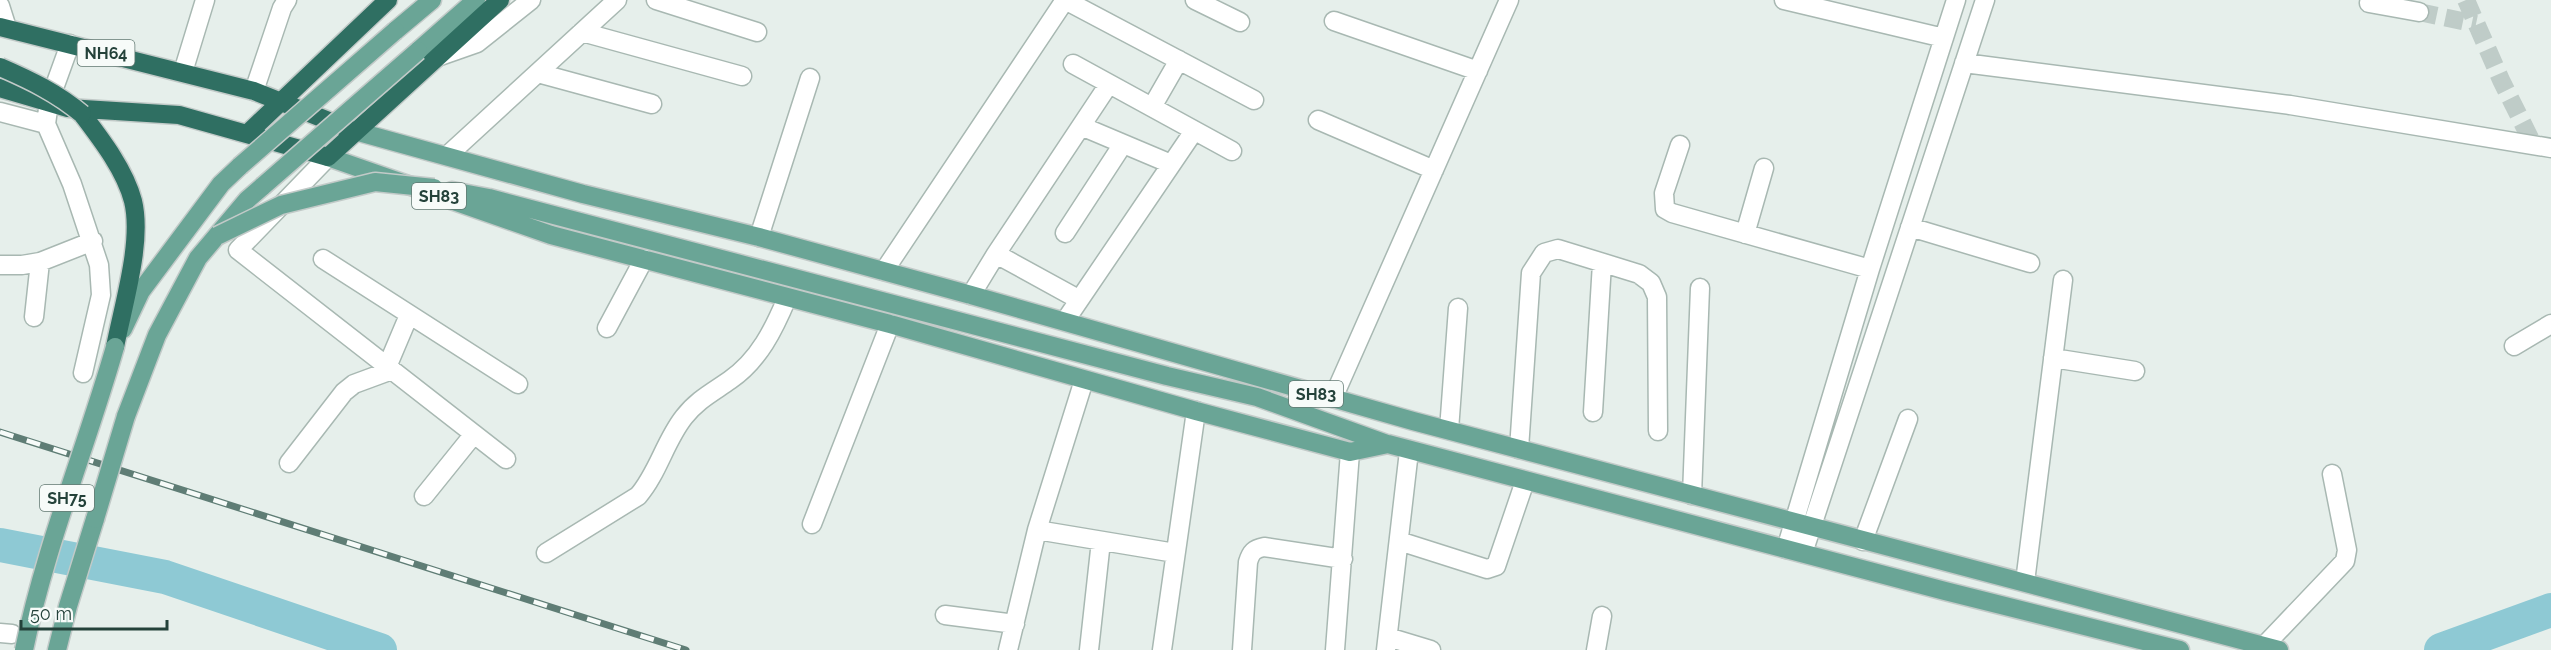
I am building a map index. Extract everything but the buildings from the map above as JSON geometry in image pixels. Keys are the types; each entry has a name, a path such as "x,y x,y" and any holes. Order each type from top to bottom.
{"highway":[{"path":"247,134 388,0"},
{"path":"0,88 68,108 179,115 328,157 501,0"},
{"name":"NH64","path":"3,27 254,91 355,131"},
{"path":"0,67 35,82 67,101 82,114 125,181 132,200 136,236 115,347"}],"main road":[{"name":"SH75","path":"24,650 35,598 98,407 115,347 141,291 221,184 432,0"},
{"name":"SH75","path":"57,650 68,606 122,428 157,335 198,258 263,186 476,0"},
{"name":"SH83","path":"355,131 583,194 759,237 884,271 1519,449 2272,648"},
{"name":"SH83","path":"328,157 550,235 890,324 1196,411 1350,452 1388,444"},
{"path":"217,236 281,205 375,182 434,188 489,198 1167,376 1257,397 1409,451 2180,650"}],"street":[{"path":"183,72 205,0"},
{"path":"254,91 282,8 287,0"},
{"path":"437,57 477,43 531,0"},
{"path":"447,156 617,0"},
{"path":"656,0 757,32"},
{"path":"884,271 1065,0 1254,100"},
{"path":"1195,0 1240,22"},
{"path":"1333,398 1509,0"},
{"path":"1784,0 1944,38"},
{"path":"1795,551 1870,269 1956,0"},
{"path":"1802,525 1910,227 1985,0"},
{"path":"2369,3 2419,12"},
{"path":"0,6 3,27"},
{"path":"1334,21 1478,71"},
{"path":"582,32 742,76"},
{"path":"70,44 49,102 46,124 72,184 93,241 99,265 101,295 83,373"},
{"path":"1152,107 1179,60"},
{"path":"1964,63 2290,105 2551,148"},
{"path":"1072,64 1232,151"},
{"path":"538,72 652,104"},
{"path":"759,237 810,78"},
{"path":"971,295 1109,84"},
{"path":"0,112 46,124"},
{"path":"1318,120 1434,170"},
{"path":"1081,126 1171,164"},
{"path":"1065,321 1194,131"},
{"path":"1065,233 1123,144"},
{"path":"1680,146 1664,193 1665,209 1672,213 1870,269"},
{"path":"328,157 238,250 506,459"},
{"path":"1745,234 1764,168"},
{"path":"1910,227 2030,263"},
{"path":"0,265 40,262 93,241"},
{"path":"1519,449 1531,273 1545,253 1558,249 1639,274 1651,283 1657,297 1658,431"},
{"path":"996,254 1078,299"},
{"path":"607,328 644,259"},
{"path":"323,260 518,384"},
{"path":"34,317 40,262"},
{"path":"1593,412 1602,263"},
{"path":"2025,582 2062,280"},
{"path":"1692,495 1700,288"},
{"path":"546,553 638,496 647,485 677,426 693,406 708,393 731,379 750,363 765,343 787,298"},
{"path":"1449,430 1458,308"},
{"path":"289,463 344,392 354,384 389,369 409,315"},
{"path":"812,524 890,324"},
{"path":"2514,346 2551,324"},
{"path":"2053,358 2135,371"},
{"path":"1008,650 1037,530 1084,380"},
{"path":"1162,650 1196,411"},
{"path":"1863,541 1908,419"},
{"path":"424,496 474,434"},
{"path":"1409,451 1387,643 1431,650"},
{"path":"1335,650 1350,452"},
{"path":"2272,648 2345,561 2347,550 2332,474"},
{"path":"1399,541 1487,569 1496,566 1525,481"},
{"path":"1037,530 1175,553"},
{"path":"1089,650 1101,541"},
{"path":"1242,650 1248,562 1250,554 1256,548 1264,547 1343,559"},
{"path":"945,615 1015,624"},
{"path":"1596,650 1602,616"}],"waterway":[{"path":"0,545 165,577 380,650"},
{"path":"2441,650 2551,610"}],"tunnel":[{"path":"2466,0 2501,80 2534,146"},
{"path":"2419,12 2476,24"}],"railway":[{"path":"0,432 686,650"}]}
